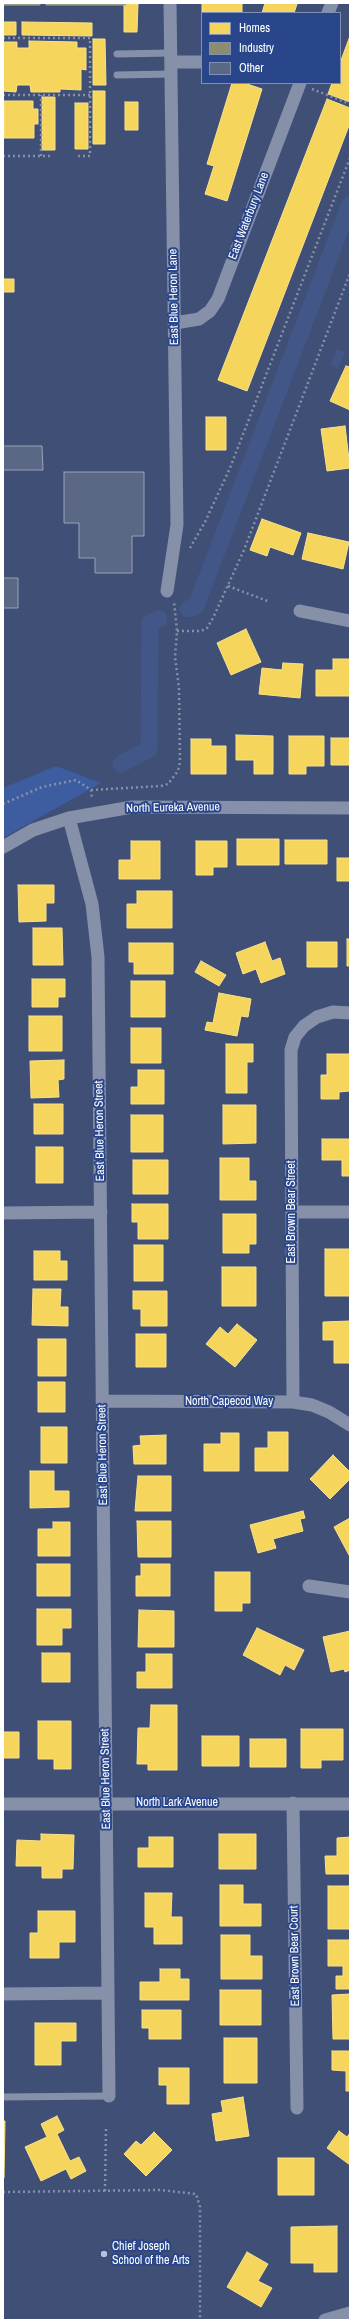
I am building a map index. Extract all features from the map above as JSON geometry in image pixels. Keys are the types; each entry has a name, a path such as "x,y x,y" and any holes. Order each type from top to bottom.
{"street":[{"name":"East Blue Heron Lane","path":"167,591 177,525 170,3"},
{"path":"171,63 201,62"},
{"name":"East Waterbury Lane","path":"175,323 199,319 210,311 218,299 301,84"},
{"path":"300,611 350,621"},
{"name":"North Eureka Avenue","path":"3,847 33,830 69,818 132,807 350,808"},
{"name":"East Blue Heron Street","path":"69,818 92,904 96,929 101,1212 109,2096"},
{"name":"East Brown Bear Street","path":"293,1402 291,1050 295,1037 304,1026 317,1017 332,1012 350,1013"},
{"path":"3,1213 101,1212"},
{"path":"292,1212 350,1212"},
{"name":"North Capecod Way","path":"102,1401 293,1402 312,1405 329,1412 350,1426"},
{"path":"309,1586 350,1592"},
{"name":"East Brown Bear Court","path":"293,1803 297,2108"},
{"name":"North Lark Avenue","path":"3,1804 350,1804"},
{"path":"3,1994 108,1994"},
{"path":"325,2320 350,2313"}],"lane":[{"path":"117,54 171,63"},
{"path":"117,75 171,63"},
{"path":"3,2097 109,2096"}],"path":[{"path":"3,38 90,38 90,156 78,156"},
{"path":"301,84 350,104"},
{"path":"3,95 90,95"},
{"path":"41,95 41,156"},
{"path":"3,156 52,156"},
{"path":"190,548 205,522 230,468 350,158"},
{"path":"177,631 201,631 207,628 228,586 244,550 350,273"},
{"path":"228,586 270,602"},
{"path":"3,804 42,787 76,780 91,790 161,786 168,784 178,771 180,762 179,688 175,657 177,631 173,598 167,591"},
{"path":"91,790 92,799"},
{"path":"105,2191 106,2126"},
{"path":"3,2192 160,2190 196,2194 200,2207 200,2320"}],"shaded area":[{"path":"337,349 345,352 338,368 330,365"},
{"path":"56,766 101,783 3,838 3,788"}],"building: Homes":[{"path":"202,3 242,3 242,12 202,12"},
{"path":"265,3 297,4 294,12 262,12"},
{"path":"124,4 138,4 137,32 124,32"},
{"path":"3,22 16,22 16,35 3,35"},
{"path":"22,22 92,23 92,36 22,35"},
{"path":"350,36 350,102 328,94 332,84 341,84 341,60"},
{"path":"93,39 105,39 106,85 93,85"},
{"path":"29,41 77,42 77,48 86,48 86,70 81,69 81,90 60,89 60,92 31,92 30,85 17,85 16,92 3,91 3,42 17,42 17,48 29,48"},
{"path":"232,84 247,84 262,89 227,201 205,194 214,166 207,164"},
{"path":"93,91 105,91 105,144 93,144"},
{"path":"42,97 55,97 55,150 42,150"},
{"path":"327,99 350,108 350,123 247,391 218,380"},
{"path":"4,101 33,101 33,109 38,109 38,124 34,124 34,138 4,138"},
{"path":"125,102 138,102 138,130 125,130"},
{"path":"75,103 88,103 88,149 75,149"},
{"path":"3,279 14,279 14,292 3,292"},
{"path":"346,366 350,367 350,410 330,401"},
{"path":"206,417 226,417 226,450 206,450"},
{"path":"345,426 350,468 327,471 321,429"},
{"path":"262,519 301,533 293,555 270,547 267,556 250,550"},
{"path":"308,533 349,542 343,569 302,559"},
{"path":"246,629 261,662 231,675 217,643"},
{"path":"333,659 350,659 350,696 316,696 316,670 333,670"},
{"path":"283,663 303,664 300,698 259,694 262,668 282,670"},
{"path":"236,735 273,736 273,774 254,774 254,760 236,760"},
{"path":"289,736 324,736 324,766 306,766 306,774 289,774"},
{"path":"331,738 350,738 350,765 331,765"},
{"path":"191,739 211,739 211,746 226,746 226,774 191,774"},
{"path":"237,839 279,839 279,865 237,865"},
{"path":"285,840 327,840 327,864 285,864"},
{"path":"131,841 160,841 160,879 119,879 119,860 131,860"},
{"path":"196,841 227,841 227,867 213,867 213,875 196,875"},
{"path":"337,858 350,858 350,881 337,881"},
{"path":"18,885 54,885 54,903 46,903 46,921 19,922"},
{"path":"137,891 172,891 172,928 127,928 127,904 137,904"},
{"path":"33,928 62,928 63,965 33,965"},
{"path":"347,939 350,939 350,966 347,966"},
{"path":"265,942 272,961 280,958 285,974 261,983 256,969 243,974 236,953"},
{"path":"307,942 337,942 337,967 307,967"},
{"path":"129,943 173,943 173,974 134,974 134,962 129,962"},
{"path":"201,961 226,975 219,986 195,972"},
{"path":"32,979 65,979 65,997 58,997 58,1007 32,1007"},
{"path":"131,981 165,981 165,1017 131,1017"},
{"path":"219,993 251,999 248,1017 241,1016 237,1036 205,1030 207,1022 213,1023"},
{"path":"29,1016 62,1016 62,1051 29,1051"},
{"path":"131,1028 161,1028 161,1063 131,1063"},
{"path":"226,1044 253,1044 253,1062 247,1062 247,1093 226,1093"},
{"path":"327,1054 350,1054 350,1091 339,1092 339,1099 321,1099 321,1075 327,1075"},
{"path":"64,1060 64,1079 58,1080 59,1097 31,1098 30,1061"},
{"path":"138,1070 164,1070 164,1104 131,1104 131,1087 138,1087"},
{"path":"34,1104 63,1104 63,1134 34,1134"},
{"path":"223,1105 256,1105 256,1143 223,1144"},
{"path":"131,1115 163,1115 163,1152 131,1152"},
{"path":"322,1139 350,1139 350,1176 342,1176 342,1160 322,1160"},
{"path":"36,1147 63,1147 63,1183 36,1183"},
{"path":"220,1158 249,1158 249,1181 256,1181 256,1200 220,1200"},
{"path":"133,1160 168,1160 168,1194 133,1194"},
{"path":"132,1204 168,1204 168,1239 138,1239 138,1222 132,1222"},
{"path":"223,1214 256,1214 256,1244 249,1244 249,1253 223,1253"},
{"path":"134,1245 163,1245 163,1281 134,1281"},
{"path":"325,1249 350,1249 350,1296 325,1296"},
{"path":"34,1251 60,1251 60,1261 67,1261 67,1280 34,1280"},
{"path":"222,1267 256,1267 256,1306 222,1306"},
{"path":"33,1289 61,1289 60,1307 68,1307 68,1326 32,1325"},
{"path":"133,1291 167,1291 167,1326 141,1326 141,1309 133,1309"},
{"path":"350,1321 350,1363 334,1363 334,1340 323,1340 323,1322"},
{"path":"237,1324 257,1340 235,1367 206,1344 220,1327 228,1334"},
{"path":"136,1334 166,1334 166,1367 136,1367"},
{"path":"38,1339 66,1339 66,1376 38,1376"},
{"path":"38,1382 65,1382 65,1412 38,1412"},
{"path":"41,1427 67,1427 67,1463 41,1463"},
{"path":"268,1432 288,1432 288,1471 255,1471 255,1448 268,1448"},
{"path":"221,1433 239,1433 239,1471 204,1471 204,1444 221,1444"},
{"path":"166,1435 166,1464 134,1464 133,1446 141,1445 140,1436"},
{"path":"333,1455 350,1472 350,1479 330,1499 310,1479"},
{"path":"30,1471 54,1471 54,1491 69,1491 69,1507 30,1508"},
{"path":"138,1476 171,1476 171,1511 135,1511"},
{"path":"303,1511 305,1518 300,1519 303,1531 273,1539 276,1548 258,1553 250,1525"},
{"path":"350,1518 350,1557 334,1527"},
{"path":"137,1521 171,1521 171,1557 138,1557"},
{"path":"53,1522 70,1522 70,1556 38,1556 38,1529 53,1529"},
{"path":"37,1564 70,1564 70,1596 37,1596"},
{"path":"141,1564 170,1564 170,1596 136,1596 136,1576 141,1576"},
{"path":"215,1572 250,1572 250,1603 242,1603 242,1611 215,1611"},
{"path":"37,1609 71,1609 71,1628 62,1628 62,1645 37,1645"},
{"path":"139,1610 174,1611 174,1647 138,1647"},
{"path":"257,1628 304,1650 294,1670 285,1665 280,1675 243,1655"},
{"path":"350,1631 350,1670 345,1672 344,1669 331,1672 323,1637"},
{"path":"42,1653 70,1653 70,1682 42,1682"},
{"path":"146,1654 172,1654 172,1688 137,1688 137,1672 146,1672"},
{"path":"151,1705 177,1705 177,1770 148,1770 148,1764 137,1764 138,1728 150,1728"},
{"path":"38,1721 71,1721 71,1769 54,1769 54,1759 38,1759"},
{"path":"301,1729 343,1729 343,1760 321,1760 321,1768 301,1768"},
{"path":"3,1732 19,1732 19,1758 3,1758"},
{"path":"202,1736 239,1736 239,1766 202,1766"},
{"path":"250,1739 286,1739 286,1767 250,1767"},
{"path":"41,1834 74,1835 73,1869 62,1869 62,1878 42,1878 42,1866 16,1866 17,1840 41,1841"},
{"path":"219,1834 256,1834 256,1869 219,1869"},
{"path":"149,1837 173,1837 173,1867 138,1867 138,1848 149,1848"},
{"path":"350,1837 350,1874 326,1874 325,1856 337,1856 337,1838"},
{"path":"220,1885 243,1885 243,1904 261,1904 261,1926 220,1926"},
{"path":"328,1886 350,1886 350,1929 328,1929"},
{"path":"145,1893 172,1893 171,1917 182,1917 182,1944 154,1944 154,1927 145,1927"},
{"path":"38,1911 75,1911 75,1942 59,1942 59,1958 30,1958 30,1933 38,1933"},
{"path":"221,1935 250,1935 250,1956 262,1956 262,1979 221,1979"},
{"path":"328,1940 350,1940 350,1989 336,1989 336,1976 343,1976 343,1966 328,1966"},
{"path":"160,1969 180,1969 180,1979 189,1979 189,2000 140,2000 140,1982 160,1982"},
{"path":"220,1990 261,1990 261,2025 220,2025"},
{"path":"350,1994 350,2039 333,2039 332,1995"},
{"path":"142,2010 181,2010 181,2039 149,2039 149,2028 142,2028"},
{"path":"35,2023 76,2023 76,2041 61,2041 61,2065 35,2065"},
{"path":"224,2038 257,2038 257,2083 224,2083"},
{"path":"332,2051 350,2051 350,2091 346,2091 346,2071 332,2070"},
{"path":"159,2068 189,2068 189,2104 167,2104 167,2085 159,2085"},
{"path":"243,2097 249,2136 216,2141 212,2114 223,2112 221,2101"},
{"path":"57,2116 64,2130 57,2134 70,2161 79,2157 86,2171 71,2179 66,2169 41,2181 25,2147 47,2137 41,2124"},
{"path":"3,2121 5,2121 4,2178 3,2178"},
{"path":"339,2131 347,2137 350,2133 350,2165 327,2148"},
{"path":"154,2132 172,2150 146,2176 124,2154 136,2141 141,2145"},
{"path":"278,2158 314,2158 314,2195 278,2195"},
{"path":"337,2226 337,2272 314,2272 314,2263 291,2263 291,2227"},
{"path":"247,2252 268,2264 258,2281 272,2288 261,2307 227,2287"}],"building: Industry":[{"path":"3,3 40,3 40,5 3,5"},
{"path":"46,3 126,3 126,5 46,5"}],"building: Other":[{"path":"3,446 42,446 43,470 3,470"},
{"path":"64,472 144,472 144,536 132,536 132,573 95,573 95,558 79,558 79,523 64,523"},
{"path":"3,578 18,578 18,608 3,608"}],"waterway":[{"path":"188,609 196,606 350,204"},
{"path":"121,764 149,749 150,623 159,619"}],"place":[{"name":"Chief Joseph School of the Arts","path":"104,2254"}]}
